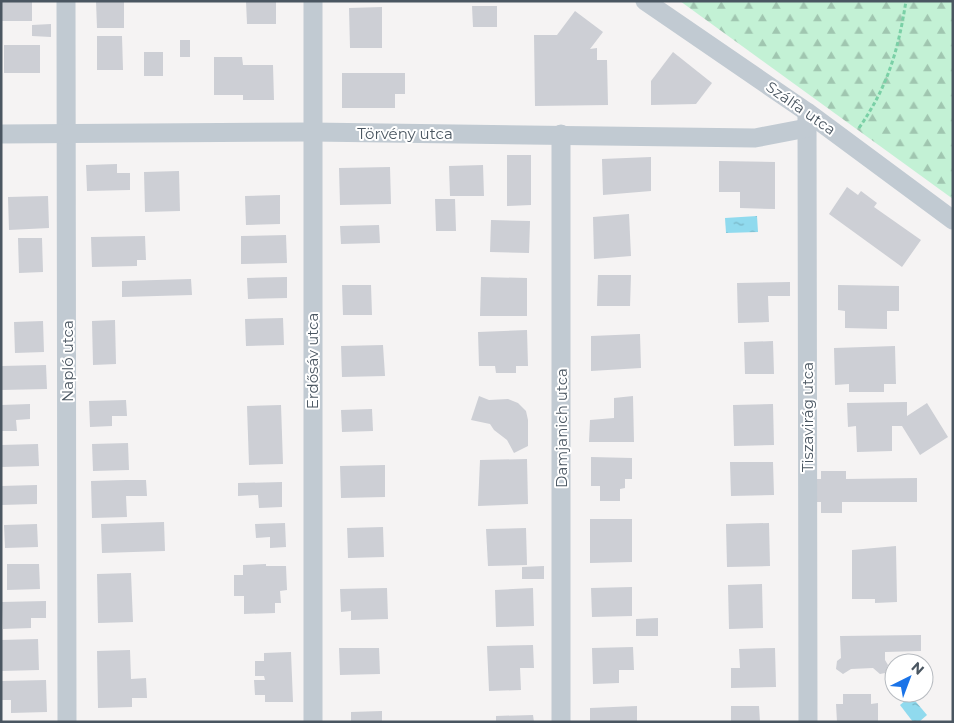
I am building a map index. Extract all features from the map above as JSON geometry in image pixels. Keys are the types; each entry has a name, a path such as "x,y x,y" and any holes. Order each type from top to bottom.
{"street":[{"name":"Napló utca","path":"66,1 67,722"},
{"name":"Erdősáv utca","path":"313,1 313,722"},
{"name":"Szálfa utca","path":"645,1 807,120 849,142 953,220"},
{"name":"Törvény utca","path":"1,134 312,132 755,138 807,120"},
{"name":"Tiszavirág utca","path":"807,120 808,722"},
{"name":"Damjanich utca","path":"561,134 561,722"}],"path":[{"path":"849,142 869,112 886,79 898,46 906,1"}],"green space":[{"path":"680,1 953,1 953,199"}],"water":[{"path":"757,216 758,232 726,233 725,218"},
{"path":"902,703 917,703 927,715 919,722 913,722 900,705"}],"building":[{"path":"1,1 32,1 32,21 1,21"},
{"path":"96,1 124,1 124,28 97,28"},
{"path":"246,1 276,1 276,24 247,24"},
{"path":"472,6 497,6 497,27 473,27"},
{"path":"382,7 382,48 350,48 349,8"},
{"path":"575,11 603,32 590,49 597,48 597,60 607,60 608,105 535,106 534,35 557,35"},
{"path":"51,24 51,37 32,36 32,25"},
{"path":"97,36 122,36 123,70 97,70"},
{"path":"180,40 190,40 190,57 180,57"},
{"path":"4,45 40,45 40,73 4,73"},
{"path":"144,52 163,52 163,76 144,76"},
{"path":"673,52 712,83 696,104 651,105 651,81"},
{"path":"214,57 242,57 243,65 273,65 274,100 243,100 243,95 214,95"},
{"path":"342,73 405,73 405,94 395,94 395,108 342,108"},
{"path":"507,155 531,155 531,205 507,206"},
{"path":"651,157 651,191 603,195 602,159"},
{"path":"719,161 775,162 775,209 740,208 740,192 719,192"},
{"path":"117,164 117,173 130,173 130,190 87,191 86,165"},
{"path":"483,165 484,196 450,196 449,166"},
{"path":"390,167 391,204 340,205 339,168"},
{"path":"179,171 180,211 145,212 144,172"},
{"path":"847,187 858,195 861,191 877,203 874,207 921,240 902,267 829,214"},
{"path":"280,195 280,224 246,225 245,196"},
{"path":"48,196 49,228 9,230 8,197"},
{"path":"435,199 455,199 456,231 436,231"},
{"path":"629,214 631,256 594,259 593,217"},
{"path":"491,220 530,221 529,253 490,252"},
{"path":"379,225 380,243 341,244 340,226"},
{"path":"286,235 287,263 241,264 241,236"},
{"path":"145,236 146,260 137,260 137,266 92,267 91,237"},
{"path":"18,238 42,238 43,272 19,273"},
{"path":"598,275 631,275 630,306 597,306"},
{"path":"287,277 287,298 248,299 247,278"},
{"path":"481,277 527,278 527,316 480,316"},
{"path":"191,279 192,295 122,297 122,281"},
{"path":"790,282 790,296 768,296 769,322 738,323 737,283"},
{"path":"342,285 371,285 372,315 343,315"},
{"path":"838,285 899,286 899,311 887,311 887,329 845,328 845,311 838,310"},
{"path":"283,318 284,345 246,346 245,319"},
{"path":"115,320 116,364 93,365 92,321"},
{"path":"43,321 44,352 15,353 14,322"},
{"path":"527,330 528,366 516,366 516,373 496,373 495,366 479,366 478,332"},
{"path":"640,334 641,368 591,371 591,336"},
{"path":"773,341 774,374 745,374 744,342"},
{"path":"383,345 385,376 342,377 341,346"},
{"path":"895,346 896,384 884,384 884,392 849,392 849,384 835,385 834,348"},
{"path":"46,365 47,389 1,390 1,366"},
{"path":"479,396 489,400 508,399 518,403 526,411 528,446 514,453 507,440 494,430 490,424 471,420"},
{"path":"633,396 634,442 589,442 590,420 614,418 614,398"},
{"path":"126,400 127,416 112,416 112,426 90,427 89,401"},
{"path":"907,402 907,416 927,403 948,437 920,455 902,426 892,426 892,451 857,452 856,426 848,427 847,403"},
{"path":"30,404 30,419 16,420 17,431 1,431 1,405"},
{"path":"773,404 774,445 734,446 733,405"},
{"path":"281,405 283,464 249,465 247,406"},
{"path":"372,409 373,431 342,432 341,410"},
{"path":"128,443 129,470 93,471 92,444"},
{"path":"38,444 39,466 1,467 1,445"},
{"path":"591,457 632,458 632,479 625,479 625,488 620,489 620,501 600,501 600,486 591,486"},
{"path":"527,459 528,504 478,506 480,460"},
{"path":"730,462 773,462 774,495 731,496"},
{"path":"385,465 385,497 341,498 340,466"},
{"path":"821,471 846,471 846,479 917,478 917,502 842,502 842,513 821,513 821,502 814,502 814,479 821,479"},
{"path":"146,480 147,496 126,496 127,517 92,518 91,481"},
{"path":"282,482 282,507 259,508 258,495 238,496 238,483"},
{"path":"37,485 37,504 1,505 1,486"},
{"path":"590,519 632,519 632,562 590,563"},
{"path":"164,522 165,551 102,553 101,524"},
{"path":"285,523 286,547 270,548 270,537 256,538 255,524"},
{"path":"769,523 770,566 727,567 726,524"},
{"path":"37,524 38,547 5,548 4,525"},
{"path":"383,527 384,557 348,558 347,528"},
{"path":"526,528 527,565 488,566 486,529"},
{"path":"896,546 897,602 875,603 875,599 852,599 852,550"},
{"path":"7,564 39,564 40,589 7,590"},
{"path":"266,564 266,566 286,566 287,590 280,591 281,603 275,603 275,613 244,614 244,596 234,596 234,575 243,575 243,565"},
{"path":"544,566 544,579 522,579 522,567"},
{"path":"131,573 133,622 98,623 97,574"},
{"path":"762,584 763,628 729,629 728,585"},
{"path":"632,587 632,616 592,617 591,588"},
{"path":"387,588 388,619 351,620 351,611 341,612 340,589"},
{"path":"533,588 534,626 496,627 495,590"},
{"path":"46,601 46,618 31,618 31,628 3,629 2,602"},
{"path":"658,618 658,636 636,636 636,619"},
{"path":"921,635 921,651 885,652 884,673 880,674 873,668 851,669 843,674 836,669 837,661 841,658 840,636"},
{"path":"38,639 39,670 1,671 1,640"},
{"path":"533,645 534,668 520,668 521,690 489,691 487,646"},
{"path":"633,647 634,670 619,670 619,683 593,684 592,648"},
{"path":"339,648 379,648 380,674 340,675"},
{"path":"775,648 776,687 731,688 731,668 740,668 739,649"},
{"path":"130,650 131,679 146,678 147,698 132,698 132,707 98,708 97,651"},
{"path":"291,652 293,702 265,702 265,695 255,695 254,680 265,680 264,676 255,676 255,661 264,661 264,653"},
{"path":"46,680 47,712 11,713 11,700 1,700 1,681"},
{"path":"843,694 871,694 871,704 878,703 878,722 837,722 836,704 843,704"},
{"path":"637,706 637,722 590,722 590,708"},
{"path":"731,706 759,706 760,722 731,722"},
{"path":"382,711 382,722 351,722 351,712"},
{"path":"533,715 534,722 496,722 496,716"}]}
